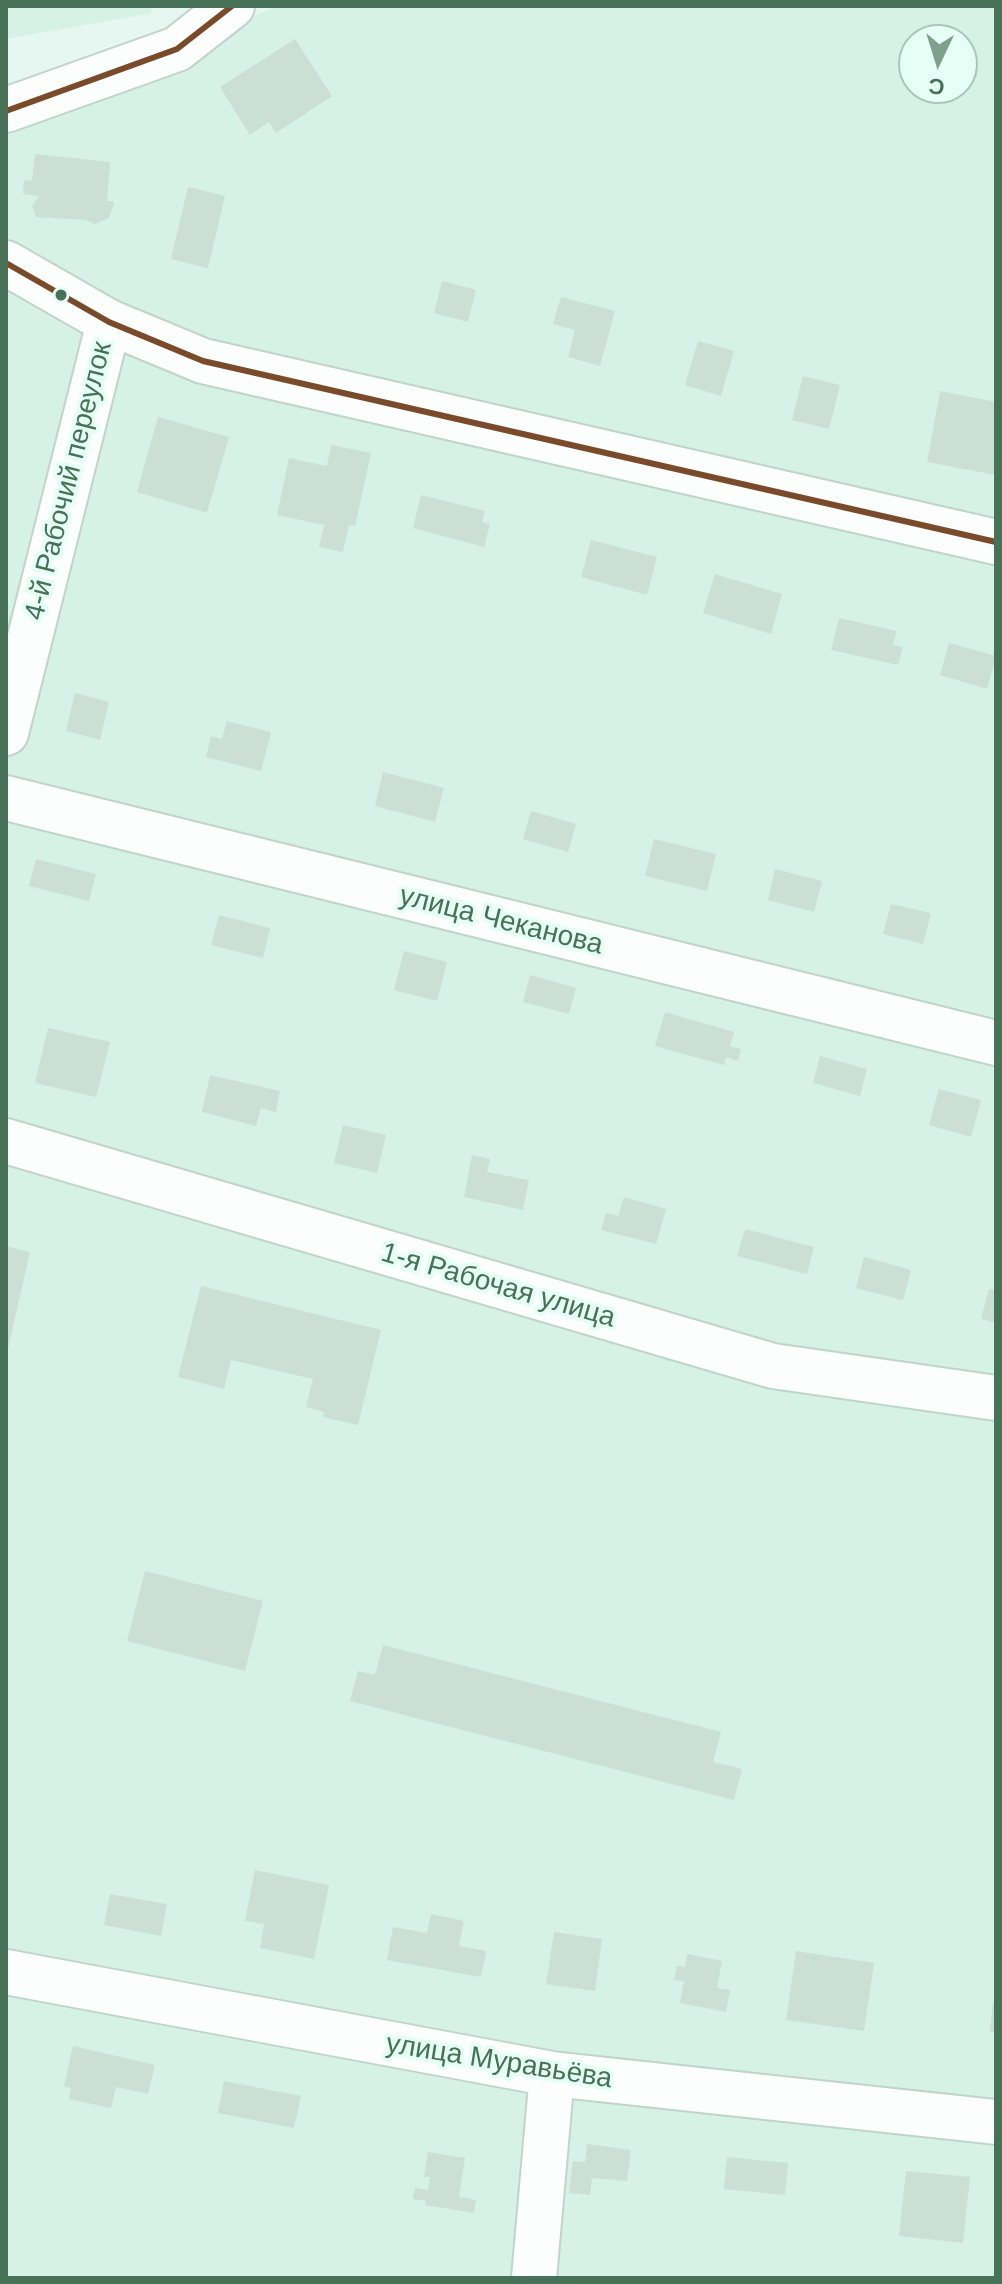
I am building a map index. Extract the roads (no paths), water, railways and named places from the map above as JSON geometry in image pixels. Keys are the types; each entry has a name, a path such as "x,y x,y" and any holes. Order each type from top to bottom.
{"street":[{"path":"177,49 186,6"},
{"path":"6,110 177,49 232,6"},
{"path":"6,263 109,322 203,361 996,542"},
{"name":"4-й Рабочий переулок","path":"6,733 109,322"},
{"name":"улица Чеканова","path":"6,798 996,1043"},
{"name":"1-я Рабочая улица","path":"6,1141 773,1366 996,1398"},
{"name":"улица Муравьёва","path":"6,1972 552,2074 996,2122"},
{"path":"534,2278 552,2074"}]}
